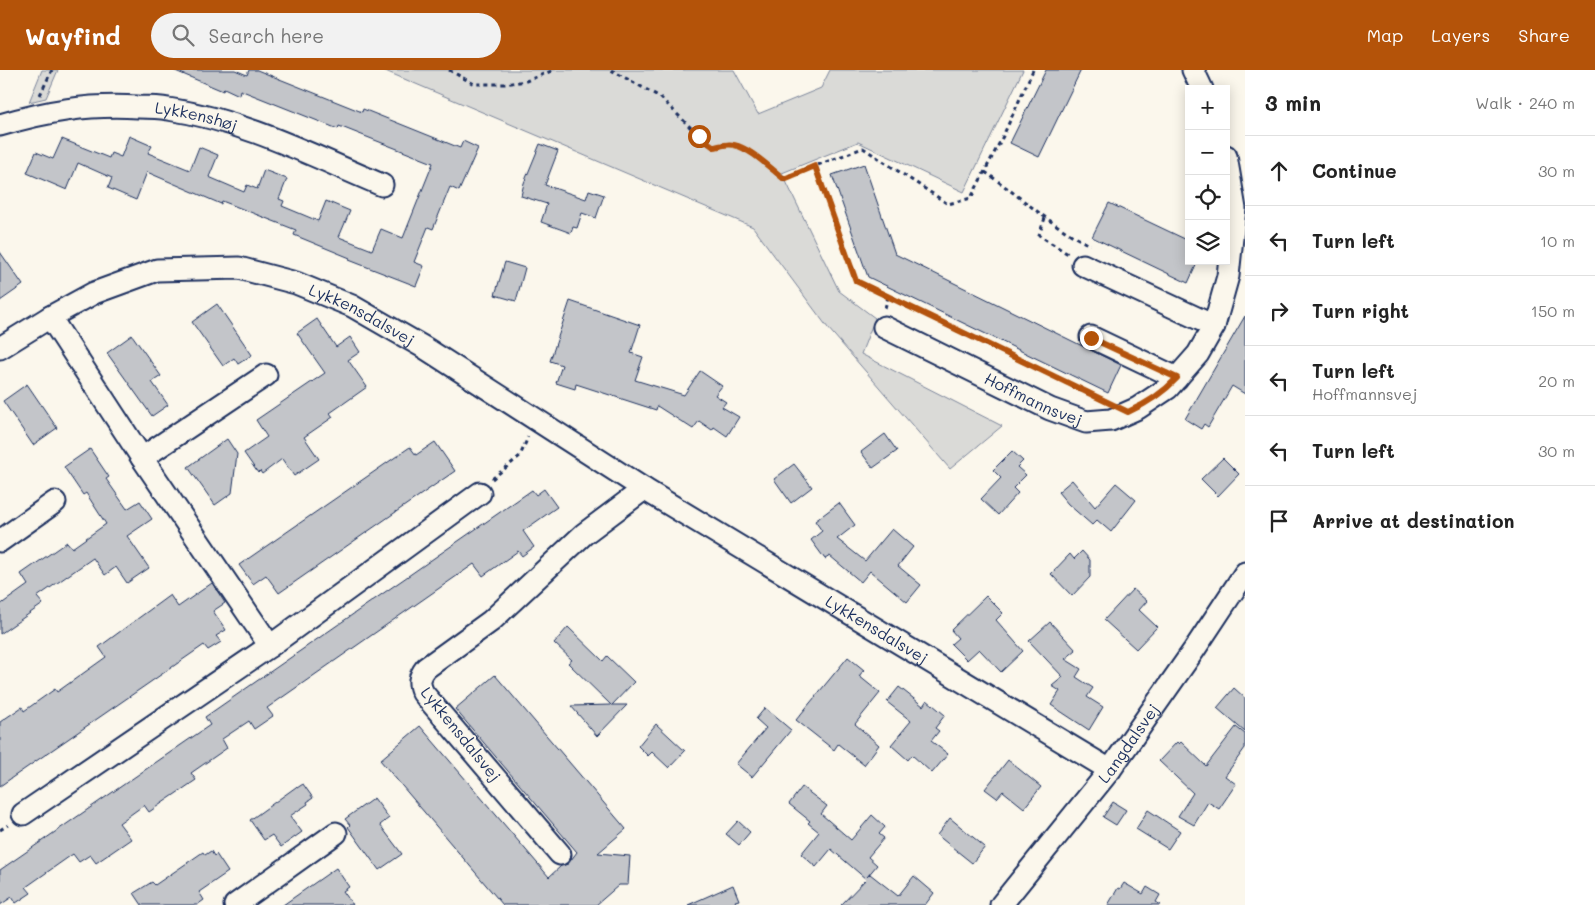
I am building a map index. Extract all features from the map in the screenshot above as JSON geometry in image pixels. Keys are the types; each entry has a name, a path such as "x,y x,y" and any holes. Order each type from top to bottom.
{"street":[{"path":"1194,70 1200,85"},
{"name":"Lykkenshøj","path":"0,125 35,115 74,108 124,106 167,108 251,131 382,185"},
{"name":"Hoffmannsvej","path":"884,327 1050,409 1086,422 1111,420 1138,408 1168,388 1198,354 1214,326 1228,276 1234,209 1229,175"},
{"path":"1083,265 1214,326"},
{"name":"Lykkensdalsvej","path":"0,348 50,317 94,293 157,270 238,268 296,283 352,306 425,348 644,489 1110,770"},
{"path":"50,317 142,458 270,646"},
{"path":"1091,338 1177,378"},
{"path":"142,458 266,375"},
{"name":"Lykkensdalsvej","path":"560,854 423,693 420,680 426,668 491,622 584,534 644,489"},
{"path":"23,814 270,646 480,494"},
{"path":"0,541 55,502"},
{"name":"Langdalsvej","path":"1000,905 1110,770 1245,573"},
{"path":"235,905 336,833"}],"path":[{"path":"449,70 474,84 505,84 526,81 554,70"},
{"path":"611,70 660,97 699,136 714,147 733,144 750,150 784,179 863,148 948,204 971,198 1003,136 1033,70"},
{"path":"815,166 856,281 1128,412"},
{"path":"985,172 1045,218 1079,240"},
{"path":"1045,218 1039,235 1083,265"},
{"path":"480,494 494,477 520,456"}],"shaded area":[{"path":"42,70 58,70 46,98 29,102"},
{"path":"383,70 734,70 758,114 821,88 830,70 1023,70 964,192 858,142 782,173 839,291 875,318 861,354 1002,426 950,469 828,328 753,227"}],"building":[{"path":"173,70 235,70 247,75 249,70 257,70 362,112 363,109 460,148 463,141 478,148 459,191 450,187 433,229 428,227 414,262 424,266 416,286 349,260 350,258 294,235 296,230 222,201 221,204 147,172 136,200 108,188 112,178 78,163 67,190 27,173 36,152 53,159 62,139 109,158 111,153 121,157 129,136 152,146 148,153 190,170 199,147 218,155 209,177 244,192 247,185 257,189 264,170 287,179 279,199 284,201 282,206 318,221 326,201 350,211 339,237 372,250 381,229 403,238 433,163 339,126 338,129 240,90 239,95 224,88 223,91"},
{"path":"1046,70 1081,70 1039,157 1010,143"},
{"path":"540,144 558,151 545,185 586,199 589,190 604,195 596,218 582,213 577,228 573,227 571,233 541,222 547,204 521,196 524,183"},
{"path":"864,164 895,254 1121,365 1108,393 868,277 832,175"},
{"path":"1109,203 1185,239 1185,265 1196,265 1188,283 1092,237"},
{"path":"0,252 23,285 0,301"},
{"path":"505,262 525,268 516,301 495,295"},
{"path":"570,301 640,325 631,353 643,357 635,380 684,395 700,371 722,386 715,395 726,402 722,407 739,417 727,436 714,427 712,430 699,421 693,429 657,406 656,410 576,384 575,389 556,383 562,365 550,361"},
{"path":"217,304 252,355 238,364 234,358 223,366 192,322"},
{"path":"1245,316 1245,394 1232,386 1208,427 1204,424 1201,429 1185,419"},
{"path":"317,319 336,347 350,337 360,352 348,360 367,387 330,413 333,417 304,437 319,459 294,476 282,459 262,474 260,471 258,473 244,453 267,437 256,420 325,373 297,333"},
{"path":"132,335 161,376 152,382 168,405 152,416 107,353"},
{"path":"27,384 57,428 33,445 3,401"},
{"path":"885,434 897,451 873,468 861,452"},
{"path":"227,439 237,454 232,493 215,505 188,467"},
{"path":"435,442 455,471 279,593 266,575 253,584 239,565 410,447 416,455"},
{"path":"90,449 109,477 106,479 127,509 140,501 152,519 127,536 149,568 127,583 116,567 105,575 93,558 37,597 43,604 0,634 0,605 28,585 21,574 67,542 72,548 106,524 86,493 83,495 64,467"},
{"path":"1012,451 1023,461 1017,467 1026,475 1013,488 1018,493 998,515 981,499 1001,478 993,470"},
{"path":"1223,458 1239,474 1218,496 1201,479"},
{"path":"794,464 812,487 791,503 774,479"},
{"path":"1072,480 1095,507 1116,483 1136,500 1111,532 1097,520 1092,525 1068,504 1058,492"},
{"path":"544,489 557,507 523,531 534,547 522,556 518,551 483,576 474,564 267,708 273,716 254,729 249,721 222,739 227,748 191,773 196,780 149,812 144,805 119,823 131,839 96,863 90,855 79,862 73,854 26,887 31,893 16,903 12,897 0,905 0,870 210,725 205,717 532,490 536,495"},
{"path":"839,503 855,525 837,539 865,561 892,529 913,547 898,566 921,585 907,602 870,571 861,582 830,556 825,559 811,540 822,531 815,521"},
{"path":"1082,551 1090,560 1090,577 1072,596 1051,574 1070,554 1074,559"},
{"path":"212,583 225,603 213,611 226,630 216,636 221,642 208,650 204,645 0,786 0,722 22,707 24,711 55,689 57,692 106,657 99,647 170,595 178,607"},
{"path":"1133,589 1147,601 1139,610 1157,627 1136,649 1104,620"},
{"path":"986,596 1003,613 996,620 1023,651 1001,672 979,649 967,660 951,644 958,638 951,630"},
{"path":"1050,622 1076,650 1065,659 1081,669 1076,677 1093,688 1087,697 1103,707 1089,730 1051,705 1060,691 1052,686 1063,677 1029,641"},
{"path":"568,627 603,661 607,656 634,682 612,705 627,705 597,736 571,706 611,705 568,663 572,660 554,643"},
{"path":"848,657 864,670 859,676 880,693 855,724 879,745 864,765 838,744 834,750 796,720"},
{"path":"495,675 626,829 598,853 630,856 628,885 619,885 596,905 503,905 380,760 420,726 549,877 561,866 568,864 577,852 455,709"},
{"path":"899,687 923,706 927,700 945,715 935,728 939,731 931,741 948,754 932,773 912,755 908,760 891,745 911,721 887,702"},
{"path":"1234,688 1245,698 1245,732 1217,708"},
{"path":"765,708 791,730 752,777 736,764 766,728 756,719"},
{"path":"656,724 685,751 669,768 652,752 648,756 638,746"},
{"path":"1236,727 1245,734 1245,748 1225,776 1236,784 1219,809 1208,802 1194,825 1178,816 1193,793 1159,761 1177,742 1179,744 1181,742 1206,766"},
{"path":"1008,760 1041,787 1024,808 1003,791 997,798 985,789"},
{"path":"303,784 313,798 307,802 308,804 290,816 302,832 281,847 272,835 264,840 250,820"},
{"path":"802,787 827,806 821,814 851,840 872,815 885,827 879,834 884,838 868,857 877,865 867,877 870,874 898,896 914,876 934,893 925,905 841,905 866,879 831,849 816,867 801,854 819,832 808,823 810,821 789,804"},
{"path":"374,798 389,818 380,825 402,854 379,870 348,827 350,825 345,819"},
{"path":"1113,802 1126,810 1116,825 1103,817"},
{"path":"1148,810 1180,831 1168,849 1136,829"},
{"path":"950,818 985,847 972,863 937,835"},
{"path":"738,821 750,832 739,845 726,834"},
{"path":"211,851 214,856 216,854 228,872 199,892 204,900 197,905 142,905 134,893 152,882 155,885 203,852 205,855"},
{"path":"336,868 349,887 343,891 353,905 283,905"},
{"path":"1124,883 1143,894 1147,887 1160,895 1156,902 1161,905 1108,905 1118,888 1120,889"},
{"path":"733,885 739,900 735,901 737,905 688,905"}],"route":[{"path":"699,136 714,147 733,144 750,150 784,179 815,166 856,281 1128,412 1138,408 1168,388 1177,378 1091,338"}]}
